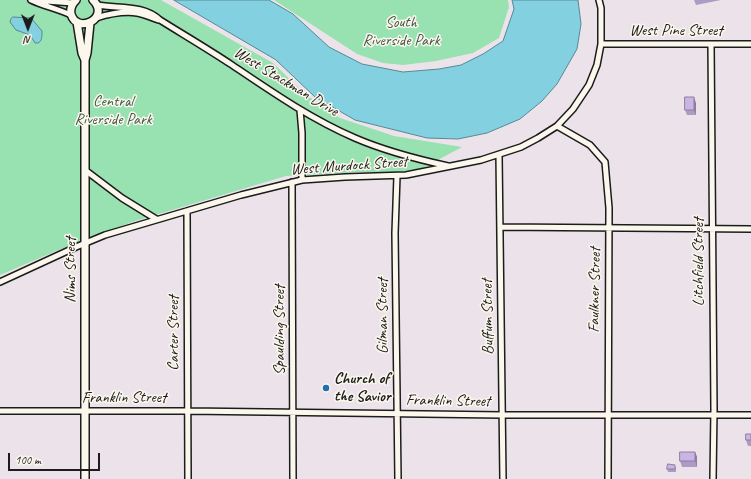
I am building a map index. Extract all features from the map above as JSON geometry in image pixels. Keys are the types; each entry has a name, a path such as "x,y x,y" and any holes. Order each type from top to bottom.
{"street":[{"path":"31,0 74,2 71,7 71,15"},
{"path":"31,0 39,5 64,11 81,24 93,20"},
{"name":"West Murdock Street","path":"0,282 105,235 241,195 302,180 397,176 451,166 499,156 538,138 557,126 573,108 589,85 597,65 601,44 601,8 599,0"},
{"name":"West Stackman Drive","path":"95,2 147,12 154,15 300,110 354,137 383,149 415,159 451,166"},
{"name":"Nims Street","path":"85,479 85,60 93,20 98,9 95,2"},
{"name":"West Stackman Drive","path":"93,20 114,13 127,12 137,13 160,20"},
{"name":"Nims Street","path":"77,22 82,54 85,60"},
{"name":"West Pine Street","path":"601,44 751,44"},
{"name":"Litchfield Street","path":"711,44 714,415 713,479"},
{"path":"300,110 302,133 302,180"},
{"name":"Faulkner Street","path":"557,126 590,145 605,162 609,208 607,415 608,479"},
{"name":"Buffum Street","path":"499,156 503,479"},
{"path":"84,170 122,198 156,219"},
{"name":"Gilman Street","path":"397,176 395,233 398,479"},
{"name":"Spaulding Street","path":"292,182 294,412 293,479"},
{"name":"Carter Street","path":"187,211 188,479"},
{"path":"500,227 751,229"},
{"name":"Franklin Street","path":"0,411 751,415"}],"green space":[{"name":"Central Riverside Park","path":"0,0 161,0 273,63 305,94 340,118 394,136 462,147 423,168 396,172 362,172 286,176 132,222 70,245 0,275"},
{"name":"South Riverside Park","path":"274,0 508,0 509,7 499,38 473,53 436,61 403,65 383,63 357,54"}],"water":[{"path":"174,0 269,0 293,14 329,47 362,64 403,72 439,69 461,65 483,54 503,41 514,9 512,0 578,0 581,24 577,49 557,84 542,101 520,119 487,133 458,139 427,138 355,120 315,97 276,60"},
{"path":"13,17 31,18 42,31 42,38 40,41 35,43 30,35 16,30 10,22"}],"building":[{"path":"685,97 694,97 694,110 685,110"},
{"path":"746,434 751,434 751,440 746,440"},
{"path":"680,452 695,452 695,461 680,461"},
{"path":"668,464 675,465 675,469 667,469"}],"place":[{"name":"Church of the Savior","path":"326,388"}]}
